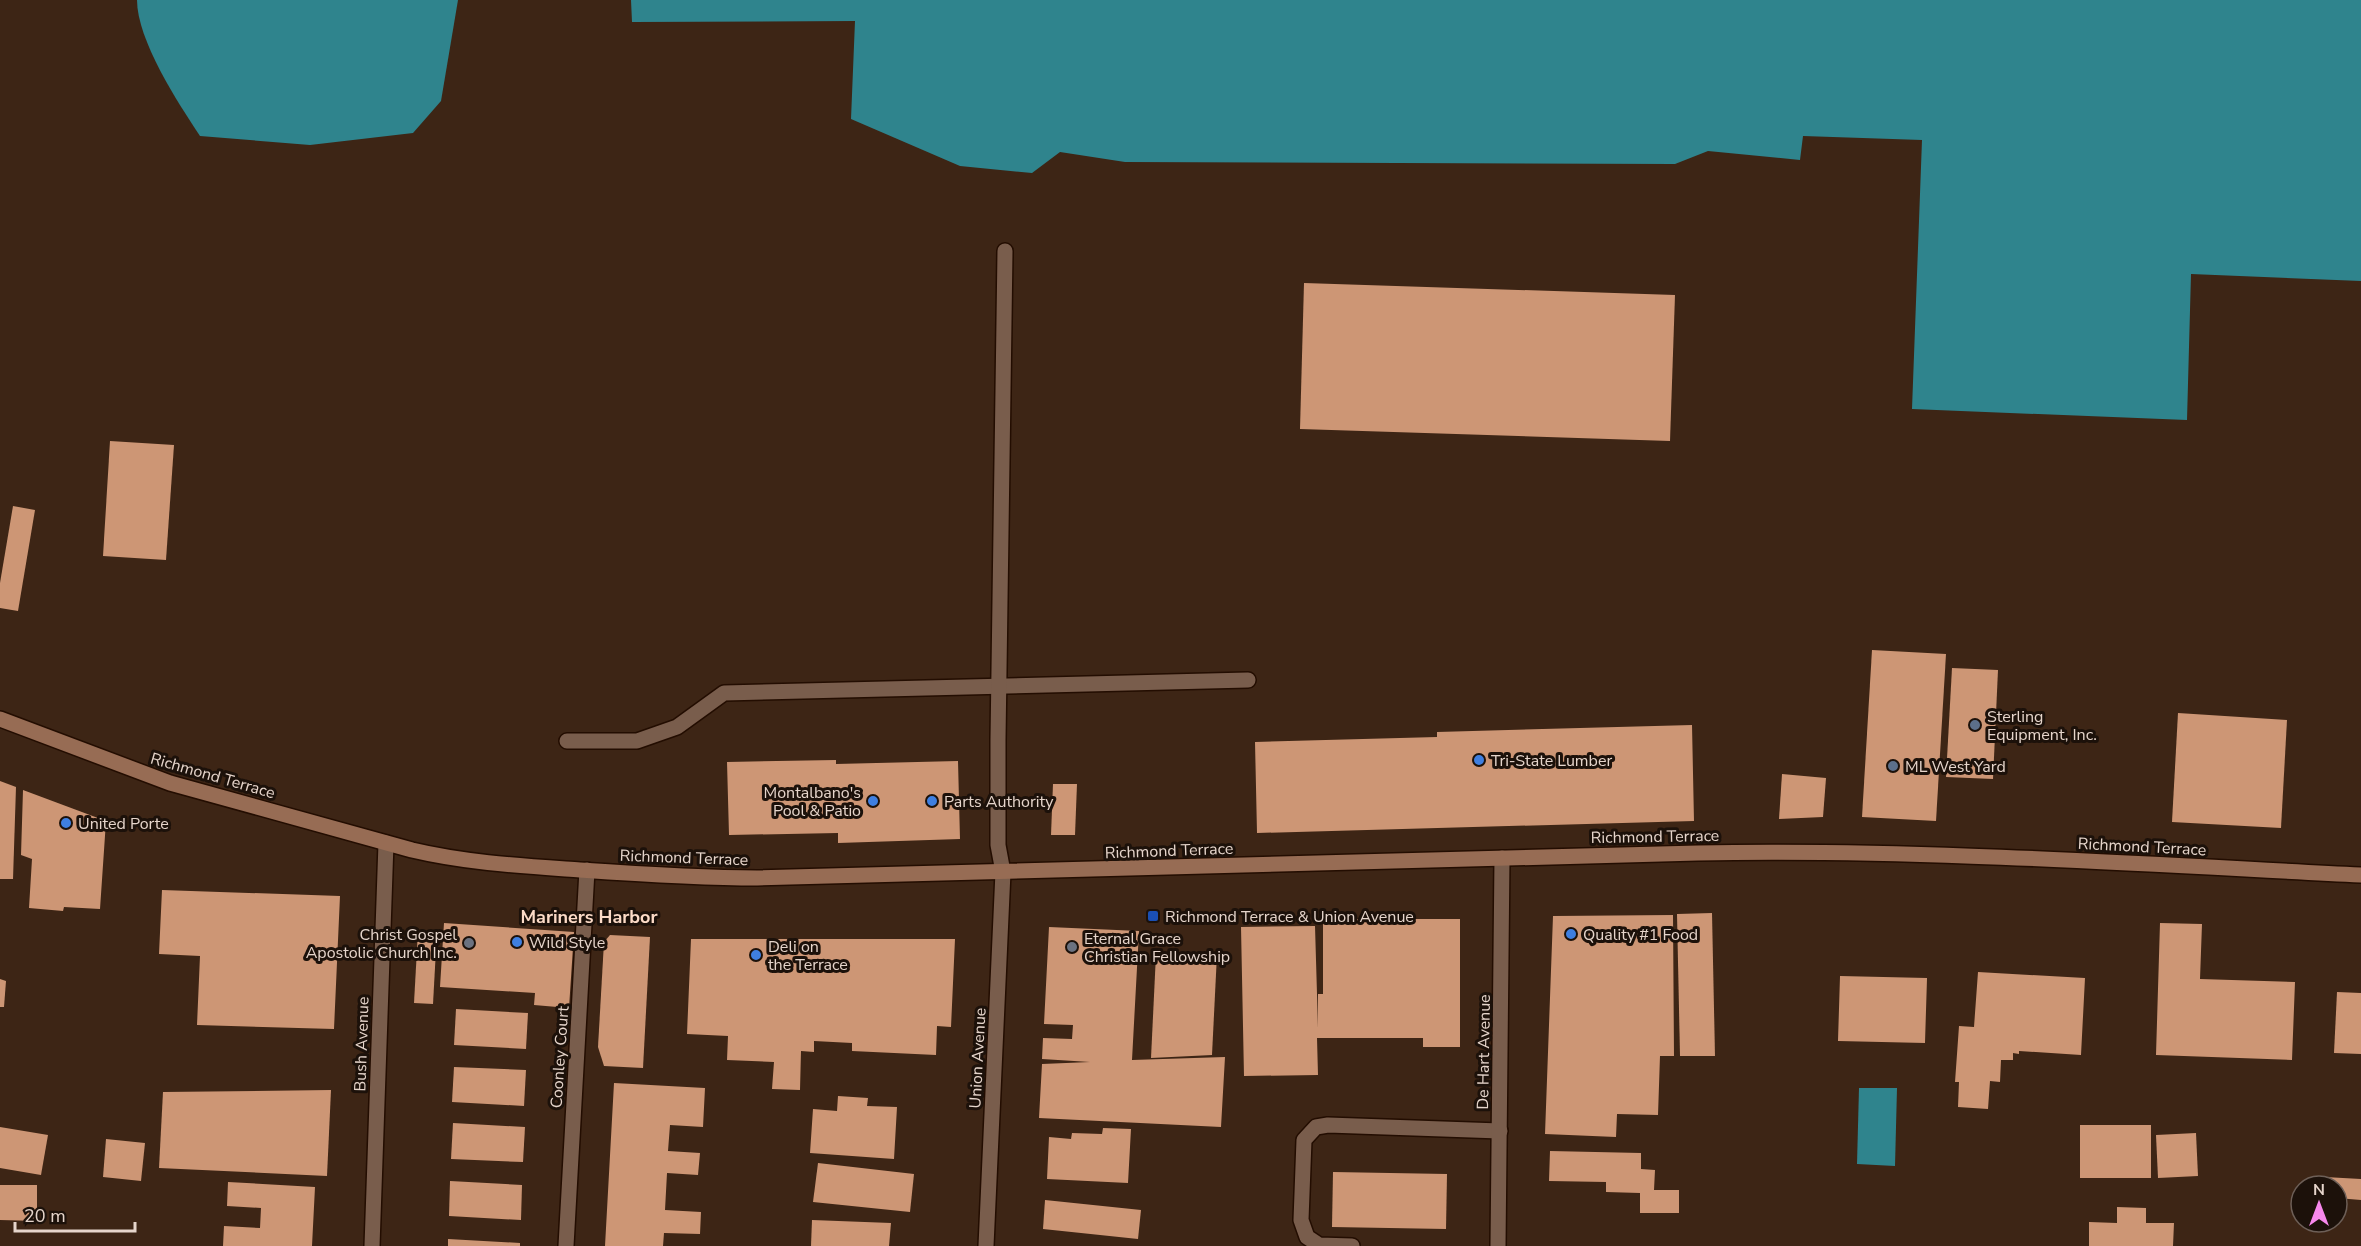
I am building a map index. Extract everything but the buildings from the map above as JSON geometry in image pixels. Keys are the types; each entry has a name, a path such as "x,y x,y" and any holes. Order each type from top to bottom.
{"main road":[{"name":"Richmond Terrace","path":"0,719 170,783 386,843 469,861 587,870 712,878 1750,852 1887,852 2361,875"}],"street":[{"name":"Union Avenue","path":"986,1246 1003,872 998,845 1005,251"},
{"path":"567,741 637,741 677,727 724,693 1248,680"},
{"name":"Bush Avenue","path":"372,1246 386,843"},
{"name":"De Hart Avenue","path":"1498,1246 1502,858"},
{"name":"Coonley Court","path":"566,1246 587,870"},
{"path":"1352,1246 1319,1245 1307,1237 1301,1220 1304,1140 1316,1127 1328,1125 1500,1131"}],"water":[{"path":"137,0 458,0 441,101 413,133 310,145 200,136 170,89 151,52 139,16"},
{"path":"631,0 2361,0 2361,281 2191,274 2187,420 1912,409 1922,140 1803,136 1800,160 1708,151 1675,164 1125,162 1060,152 1032,173 960,166 851,119 855,21 632,22"},
{"path":"1859,1088 1897,1088 1895,1166 1857,1164"}],"place":[{"name":"Sterling Equipment, Inc.","path":"1975,725"},
{"name":"Tri-State Lumber","path":"1479,760"},
{"name":"ML West Yard","path":"1893,766"},
{"name":"Montalbano's Pool & Patio","path":"873,801"},
{"name":"Parts Authority","path":"932,801"},
{"name":"United Porte","path":"66,823"},
{"name":"Richmond Terrace & Union Avenue","path":"1153,916"},
{"name":"Quality #1 Food","path":"1571,934"},
{"name":"Wild Style","path":"517,942"},
{"name":"Christ Gospel Apostolic Church Inc.","path":"469,943"},
{"name":"Eternal Grace Christian Fellowship","path":"1072,947"},
{"name":"Deli on the Terrace","path":"756,955"}],"district":[{"name":"Mariners Harbor","path":"589,917"}]}
